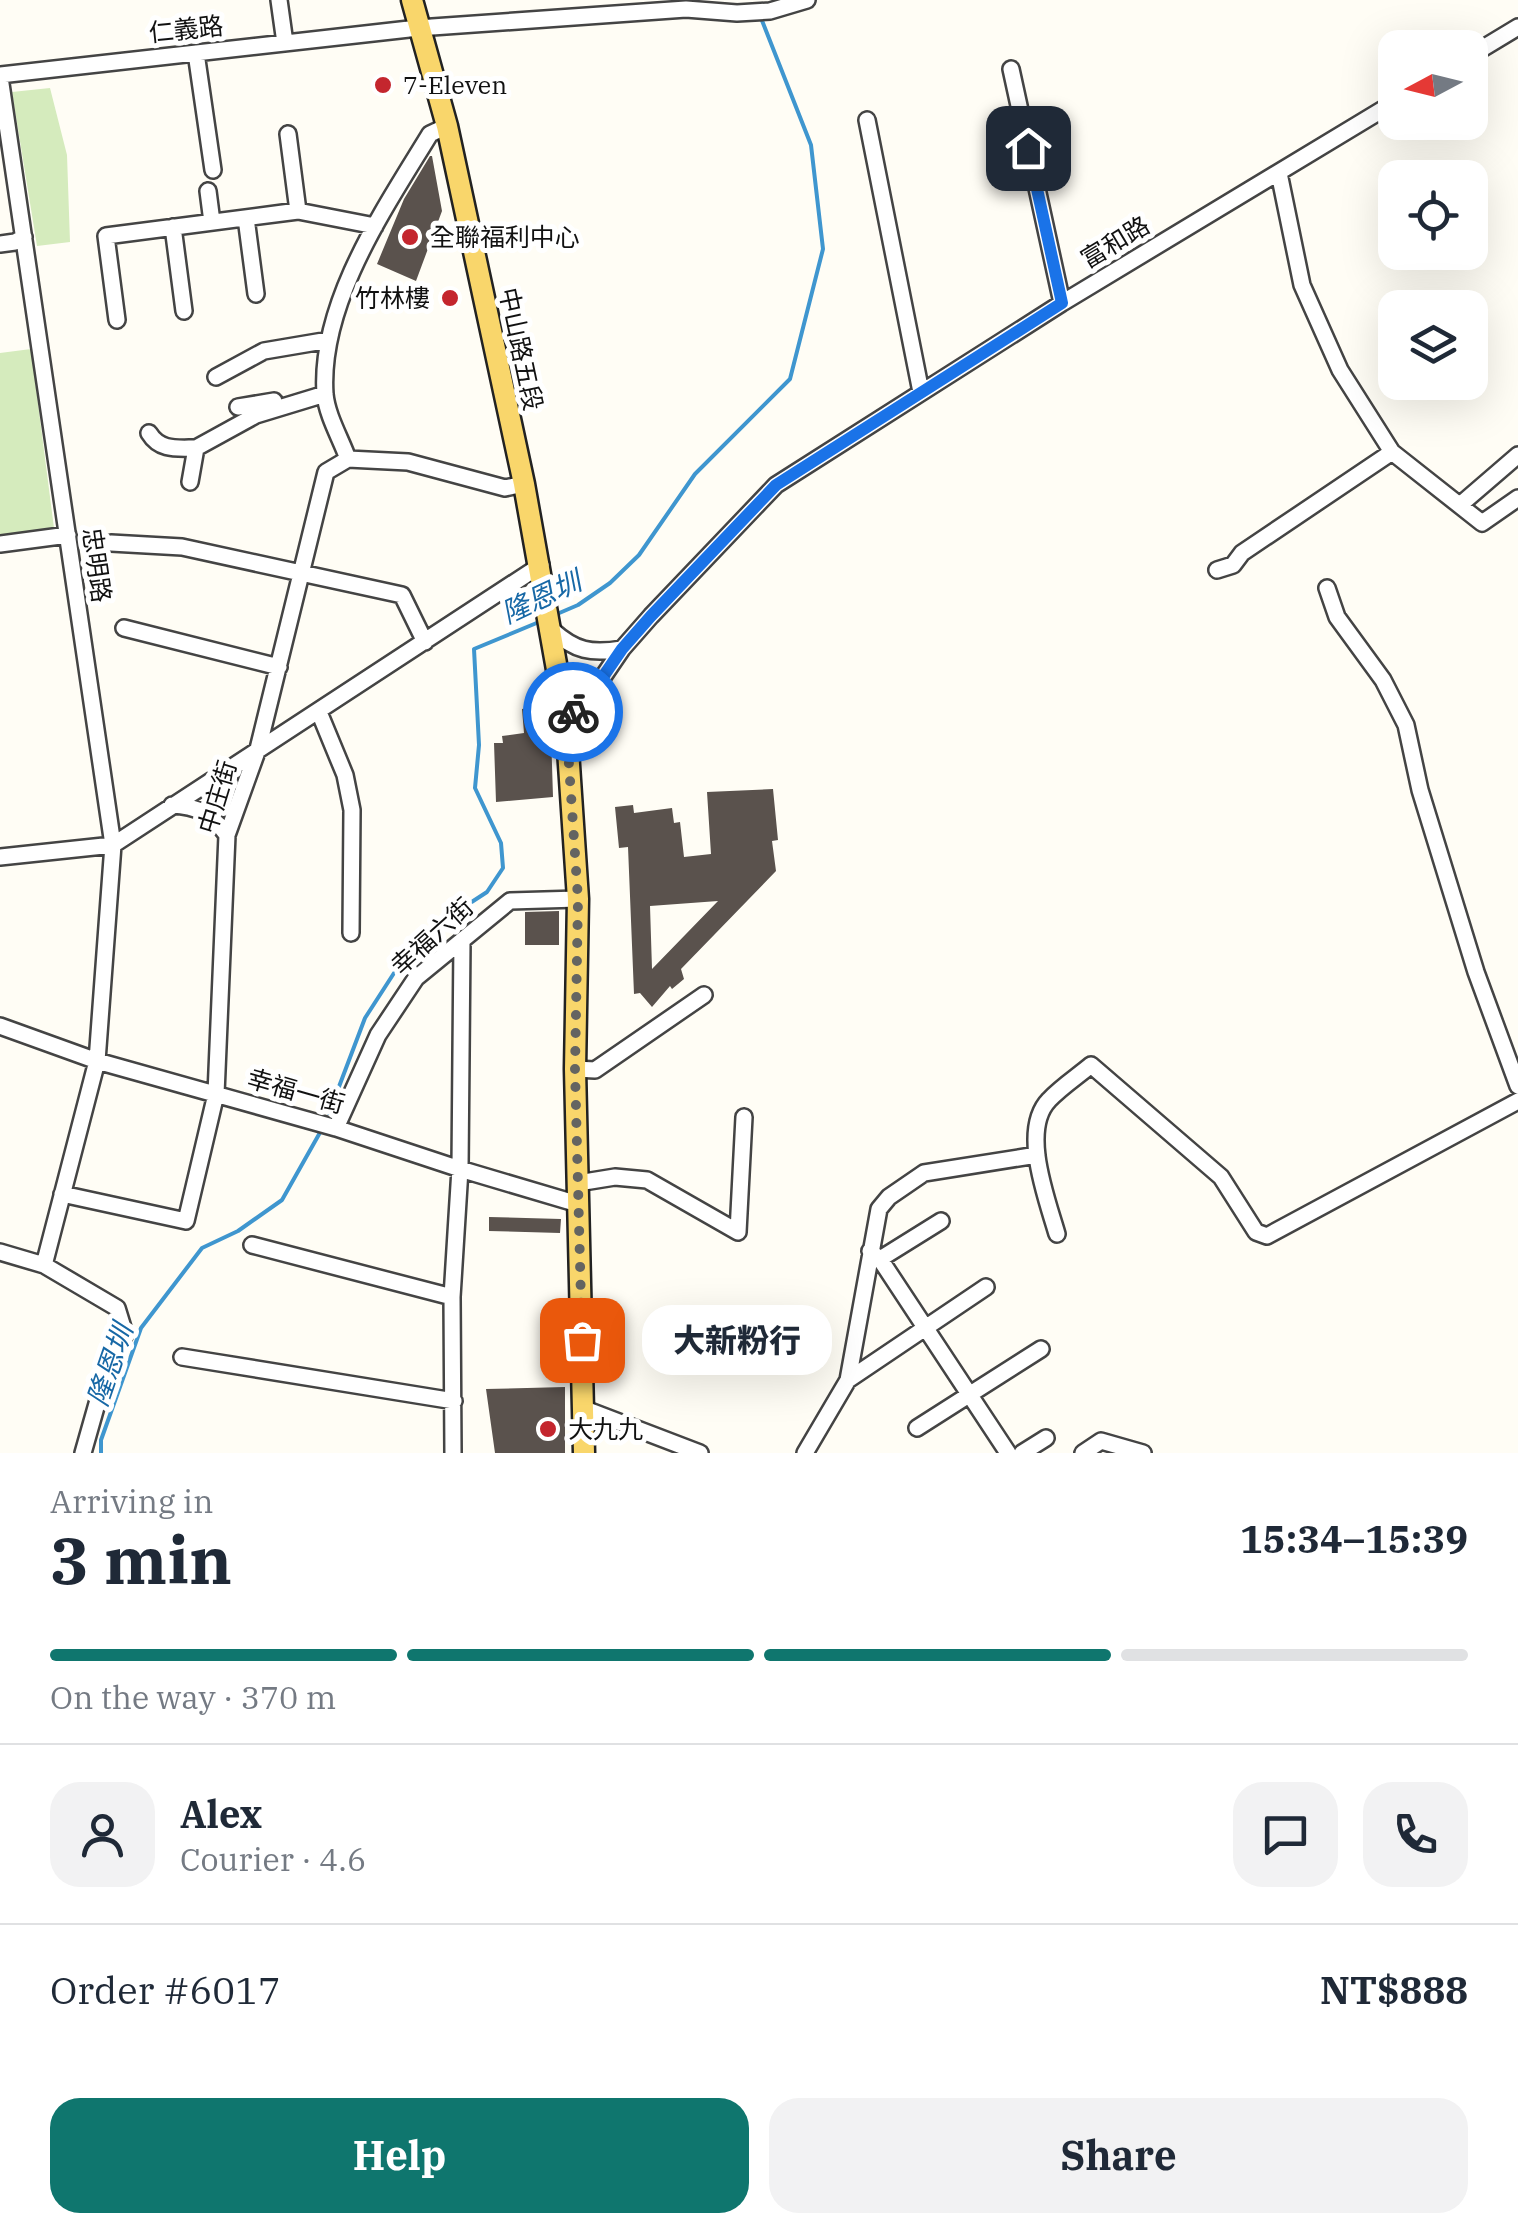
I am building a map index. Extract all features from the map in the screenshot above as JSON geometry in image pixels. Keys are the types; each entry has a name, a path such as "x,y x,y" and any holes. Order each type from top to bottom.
{"main road":[{"name":"中山路五段","path":"412,0 447,126 552,628"},
{"path":"552,628 566,720 578,899 575,1069 584,1453"}],"street":[{"path":"279,0 285,43"},
{"name":"仁義路","path":"0,76 418,28 686,10 770,10 808,0"},
{"path":"1488,45 1518,27"},
{"path":"196,52 213,170"},
{"path":"1011,70 1062,303"},
{"name":"忠明路","path":"0,76 114,845 97,1062 44,1265"},
{"name":"富和路","path":"566,720 706,554 776,485 1062,303 1378,112"},
{"path":"867,120 921,392"},
{"path":"447,126 430,134 374,226 329,340 326,394 348,459 408,462 506,488 524,484"},
{"path":"288,134 298,211"},
{"path":"1279,173 1302,285 1340,370 1392,452 1482,523 1518,498"},
{"path":"208,191 212,222"},
{"path":"117,320 106,236 298,211 374,226"},
{"path":"246,218 256,294"},
{"path":"172,228 184,310"},
{"path":"0,244 24,238"},
{"path":"216,377 264,350 329,340"},
{"path":"238,406 326,394"},
{"path":"150,433 154,441 167,448 196,448 256,415 326,394"},
{"path":"190,482 196,448"},
{"path":"1217,570 1234,565 1242,553 1392,452"},
{"path":"1460,506 1518,455"},
{"name":"中庄街","path":"62,1194 186,1220 216,1094 227,835 258,749 326,472 348,459"},
{"path":"0,544 68,536"},
{"path":"111,543 182,546 402,595 425,642"},
{"path":"0,857 114,845 541,566"},
{"path":"1327,588 1337,617 1382,680 1406,725 1420,790 1470,954 1518,1086"},
{"path":"124,628 279,666"},
{"path":"552,628 568,645 585,651 622,649"},
{"path":"319,712 345,775 352,810 351,933"},
{"path":"172,805 194,806 217,822 227,835"},
{"name":"幸福六街","path":"336,1128 378,1035 416,978 510,901 578,899"},
{"path":"453,1453 452,1297 460,1169 462,940"},
{"path":"575,1069 595,1070 704,995"},
{"name":"幸福一街","path":"0,1026 97,1062 336,1128 460,1169 578,1194"},
{"path":"1056,1234 1036,1155 1037,1119 1047,1101 1091,1066 1221,1178 1256,1232 1267,1236 1518,1102"},
{"path":"578,1194 615,1177 647,1180 738,1232 744,1118"},
{"path":"805,1453 848,1380 875,1255 879,1209 889,1197 924,1173 1036,1155"},
{"path":"875,1255 941,1222"},
{"path":"252,1245 452,1297"},
{"path":"0,1252 44,1265 117,1308 125,1334 104,1378 83,1453"},
{"path":"875,1255 1008,1453"},
{"path":"848,1380 986,1287"},
{"path":"918,1428 1041,1349"},
{"path":"182,1357 454,1401"},
{"path":"584,1409 700,1453"},
{"path":"1022,1453 1046,1438"},
{"path":"1083,1453 1101,1441 1143,1453"}],"green space":[{"path":"50,88 67,155 70,242 37,246 12,92"},
{"path":"31,349 54,528 0,535 0,353"}],"building":[{"name":"全聯福利中心","path":"430,156 442,211 416,281 377,264 404,199"},
{"path":"543,704 547,733 551,733 553,797 496,802 494,743 503,743 502,736 524,733 522,709"},
{"path":"773,789 778,840 772,841 776,871 681,969 684,979 672,989 670,986 652,1007 640,993 634,994 628,847 619,848 615,807 633,805 634,813 672,808 674,823 680,822 684,857 711,854 707,792","holes":["718,901 652,969 650,906"]},
{"path":"559,911 559,945 525,945 525,912"},
{"path":"489,1217 561,1219 560,1233 489,1231"},
{"path":"565,1387 565,1453 495,1453 486,1389"}],"waterway":[{"name":"隆恩圳","path":"557,614 610,583 639,555 695,474 790,379 823,249 811,145 761,18"},
{"name":"隆恩圳","path":"329,1113 365,1018 405,956 444,920 487,892 503,868 501,843 475,788 479,745 474,649 539,622"},
{"name":"隆恩圳","path":"101,1453 101,1440 141,1328 202,1248 238,1231 282,1200 322,1129"}],"way so far":[{"path":"573,712 566,720 578,899 575,1069 582,1340"}],"place":[{"name":"7-Eleven","path":"383,85"},
{"name":"全聯福利中心","path":"410,237"},
{"name":"竹林樓","path":"450,298"},
{"name":"大新粉行","path":"582,1340"},
{"name":"大九九","path":"548,1429"}],"route":[{"path":"573,712 592,693 622,649 706,554 776,485 1062,303 1028,148"}]}
